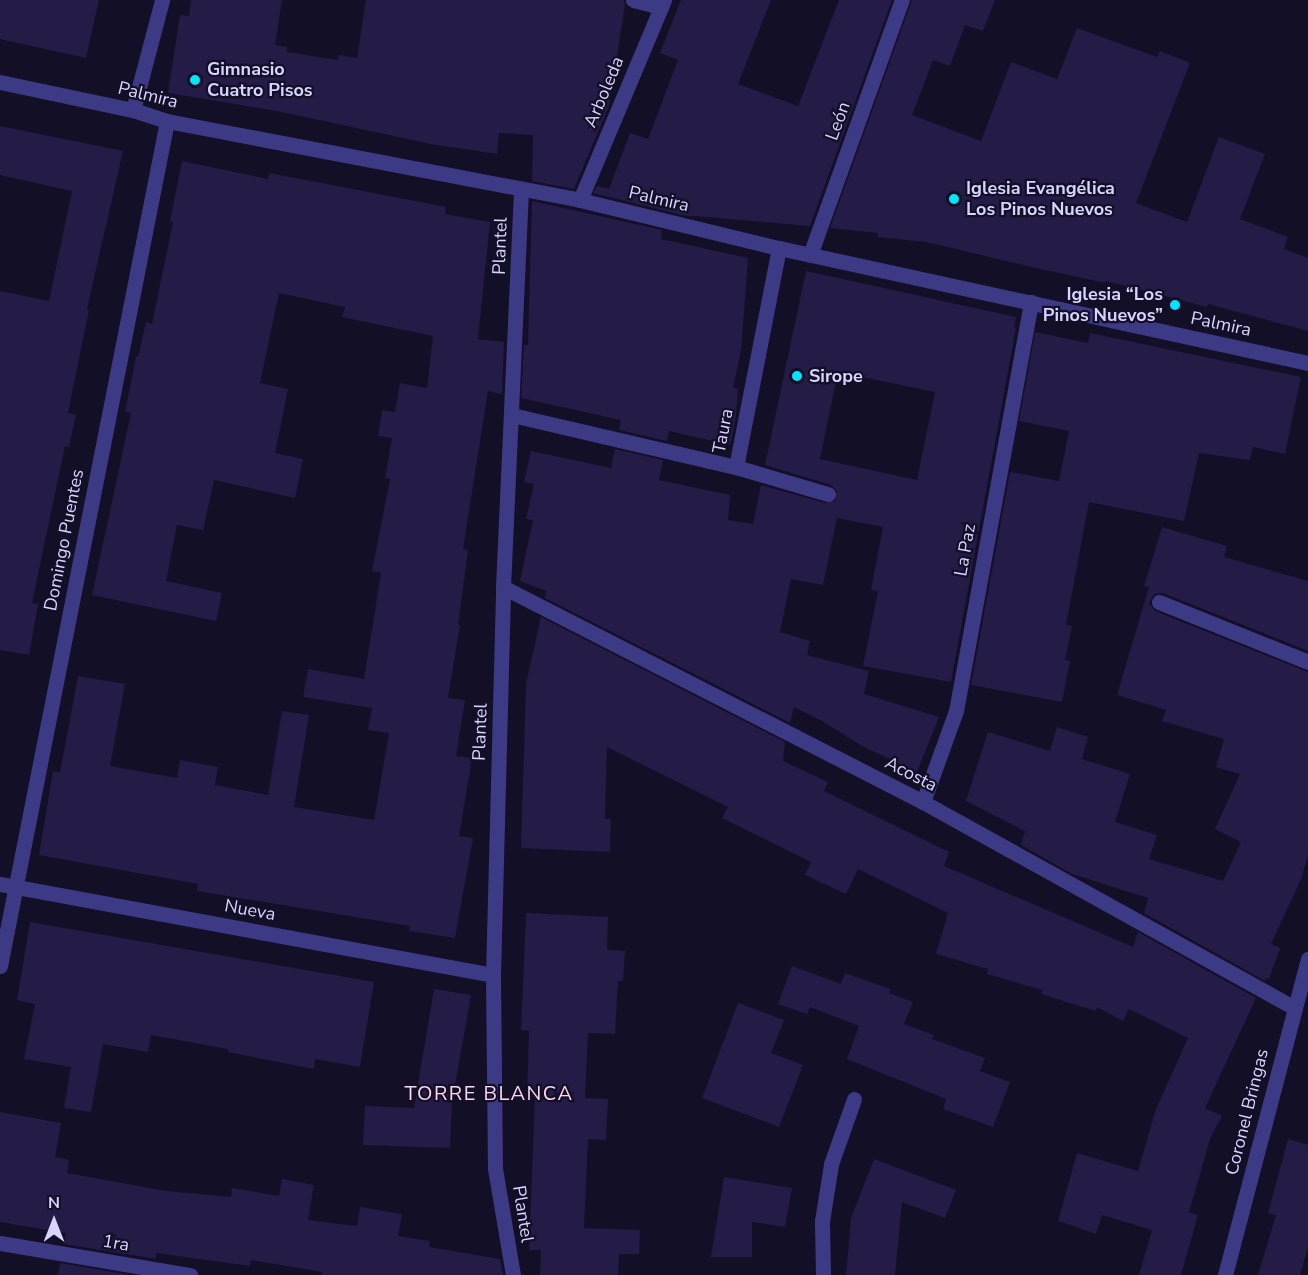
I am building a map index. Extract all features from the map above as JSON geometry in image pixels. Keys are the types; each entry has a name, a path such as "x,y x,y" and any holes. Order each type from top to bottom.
{"street":[{"path":"133,110 162,0"},
{"path":"633,0 663,3"},
{"name":"León","path":"810,255 902,0"},
{"name":"Arboleda","path":"580,200 663,3"},
{"name":"Palmira","path":"0,82 133,110 167,121 580,200 810,255 1308,363"},
{"name":"Domingo Puentes","path":"0,966 7,885 167,121"},
{"name":"Plantel","path":"513,1275 495,1168 493,975 503,587 521,188"},
{"name":"Taura","path":"512,415 736,467 779,248"},
{"name":"La Paz","path":"923,802 956,711 1031,302"},
{"path":"736,467 828,494"},
{"name":"Acosta","path":"503,587 923,802 1294,1008"},
{"path":"1159,602 1308,662"},
{"name":"Nueva","path":"7,885 493,975"},
{"name":"Coronel Bringas","path":"1225,1275 1308,958"},
{"path":"823,1275 822,1221 831,1164 854,1099"},
{"name":"1ra","path":"0,1243 190,1275"}],"building":[{"path":"0,0 99,0 86,58 0,39"},
{"path":"191,0 282,0 275,45 287,47 287,52 338,60 339,55 357,58 366,0 624,0 625,5 609,106 574,189 532,181 533,135 499,133 497,154 431,144 277,111 168,93 180,15 189,16"},
{"path":"681,0 771,0 738,84 798,106 839,0 892,0 810,226 682,215 593,193 597,186 609,189 630,133 648,139 678,60 660,53"},
{"path":"912,0 995,0 983,31 965,25 950,66 933,60 912,115 981,141 1011,62 1057,79 1077,28 1157,57 1160,51 1190,63 1136,203 1187,222 1219,137 1265,154 1240,219 1288,237 1284,249 1308,258 1308,331 1208,304 1207,307 1106,281 1105,283 926,242 877,237 878,233 830,228"},
{"path":"0,126 123,151 87,309 89,310 68,413 76,415 69,447 65,446 32,603 38,604 29,655 0,650 0,291 49,301 72,191 0,175"},
{"path":"182,161 268,179 269,173 421,202 446,207 445,214 490,222 478,339 504,342 502,394 488,391 463,549 468,550 458,625 460,625 448,698 465,700 456,756 472,758 459,836 473,838 455,938 409,931 410,926 197,891 198,884 39,855 53,771 60,773 78,676 125,684 110,766 177,778 180,760 218,767 215,785 268,795 282,711 309,715 294,807 374,820 389,733 368,730 372,708 303,697 308,669 364,679 381,573 372,571 390,479 385,478 392,438 378,436 382,410 395,412 400,383 427,388 433,336 342,317 345,307 279,293 260,383 288,389 275,453 303,459 295,498 214,480 203,530 177,525 166,581 222,593 216,621 92,595 131,413 125,412 136,357 138,357 146,322 152,324 173,222 170,221"},
{"path":"532,201 662,230 661,239 748,258 741,351 733,388 738,389 736,416 730,445 669,431 667,441 619,430 621,420 521,398 524,345 528,345"},
{"path":"806,271 1016,317 1014,327 1016,328 951,682 863,666 878,591 871,590 883,527 837,518 823,585 791,579 780,632 810,641 807,655 869,671 864,694 939,717 917,772 862,746 794,707 790,723 545,598 546,591 520,581 533,520 526,519 534,484 524,482 531,451 611,468 615,449 663,460 659,480 730,495 728,520 753,524 761,485 825,503 835,501 837,491 831,485 765,465","holes":["838,372 935,392 917,480 820,459"]},
{"path":"1035,332 1088,343 1090,333 1301,377 1285,454 1253,447 1250,460 1199,453 1184,521 1089,502 1066,625 1072,626 1065,660 1070,661 1062,702 971,685 1010,472 1059,481 1069,431 1019,421"},
{"path":"1162,527 1227,546 1224,557 1308,581 1308,651 1163,593 1154,594 1149,603 1155,611 1308,672 1308,854 1302,877 1271,944 1280,948 1269,979 1266,978 1265,981 1144,913 1148,898 1072,874 1021,845 1025,831 966,801 988,732 1050,751 1057,727 1088,737 1082,759 1130,774 1115,822 1157,835 1149,859 1223,881 1241,842 1215,829 1240,774 1216,767 1224,739 1162,721 1166,710 1117,695 1149,587 1144,586"},
{"path":"541,617 785,742 783,761 828,782 824,791 949,852 944,866 1133,947 1138,932 1256,998 1205,1108 1222,1116 1211,1136 1189,1212 1198,1215 1181,1275 1139,1275 1152,1230 1102,1215 1096,1234 1058,1221 1077,1153 1138,1171 1156,1109 1188,1038 1129,1009 1123,1021 1097,1007 1096,1011 1041,994 1042,990 987,974 988,969 936,954 948,913 858,869 846,894 805,875 811,862 722,818 728,807 607,747 605,819 611,819 610,852 521,848 526,683"},
{"path":"526,913 608,917 607,950 625,951 623,981 618,981 615,1034 588,1033 585,1098 608,1099 606,1140 588,1139 584,1228 640,1230 639,1254 619,1254 618,1275 540,1275 541,1250 529,1250 535,1097 527,1096 529,1031 521,1030"},
{"path":"30,922 374,982 360,1067 315,1059 314,1069 228,1052 228,1049 151,1035 148,1052 103,1044 91,1112 64,1108 71,1067 24,1059 35,1004 17,1000"},
{"path":"792,966 841,984 845,973 890,989 889,993 913,1002 904,1024 934,1035 932,1039 985,1058 980,1071 1010,1082 993,1127 943,1109 946,1099 847,1059 859,1026 810,1007 807,1014 778,1004"},
{"path":"434,989 471,995 452,1102 450,1148 363,1145 365,1106 414,1108"},
{"path":"738,1003 784,1020 771,1053 803,1065 779,1127 702,1098"},
{"path":"0,1112 61,1123 55,1157 69,1160 67,1173 166,1191 231,1197 232,1188 279,1196 282,1179 314,1185 308,1220 357,1226 360,1207 402,1214 398,1236 430,1241 429,1247 500,1259 503,1275 322,1275 322,1272 251,1260 250,1266 156,1253 156,1259 64,1244 66,1233 0,1222"},
{"path":"1288,1139 1308,1145 1308,1247 1300,1275 1258,1275 1276,1215 1268,1213"},
{"path":"874,1159 956,1190 945,1218 902,1202 895,1275 846,1275 851,1218"},
{"path":"724,1177 792,1188 785,1227 752,1222 752,1257 711,1257"},
{"path":"60,1263 131,1275 58,1275"}],"place":[{"name":"Gimnasio Cuatro Pisos","path":"195,80"},
{"name":"Iglesia Evangélica Los Pinos Nuevos","path":"954,199"},
{"name":"Iglesia “Los Pinos Nuevos”","path":"1175,305"},
{"name":"Sirope","path":"797,376"}],"district":[{"name":"TORRE BLANCA","path":"489,1093"}]}
